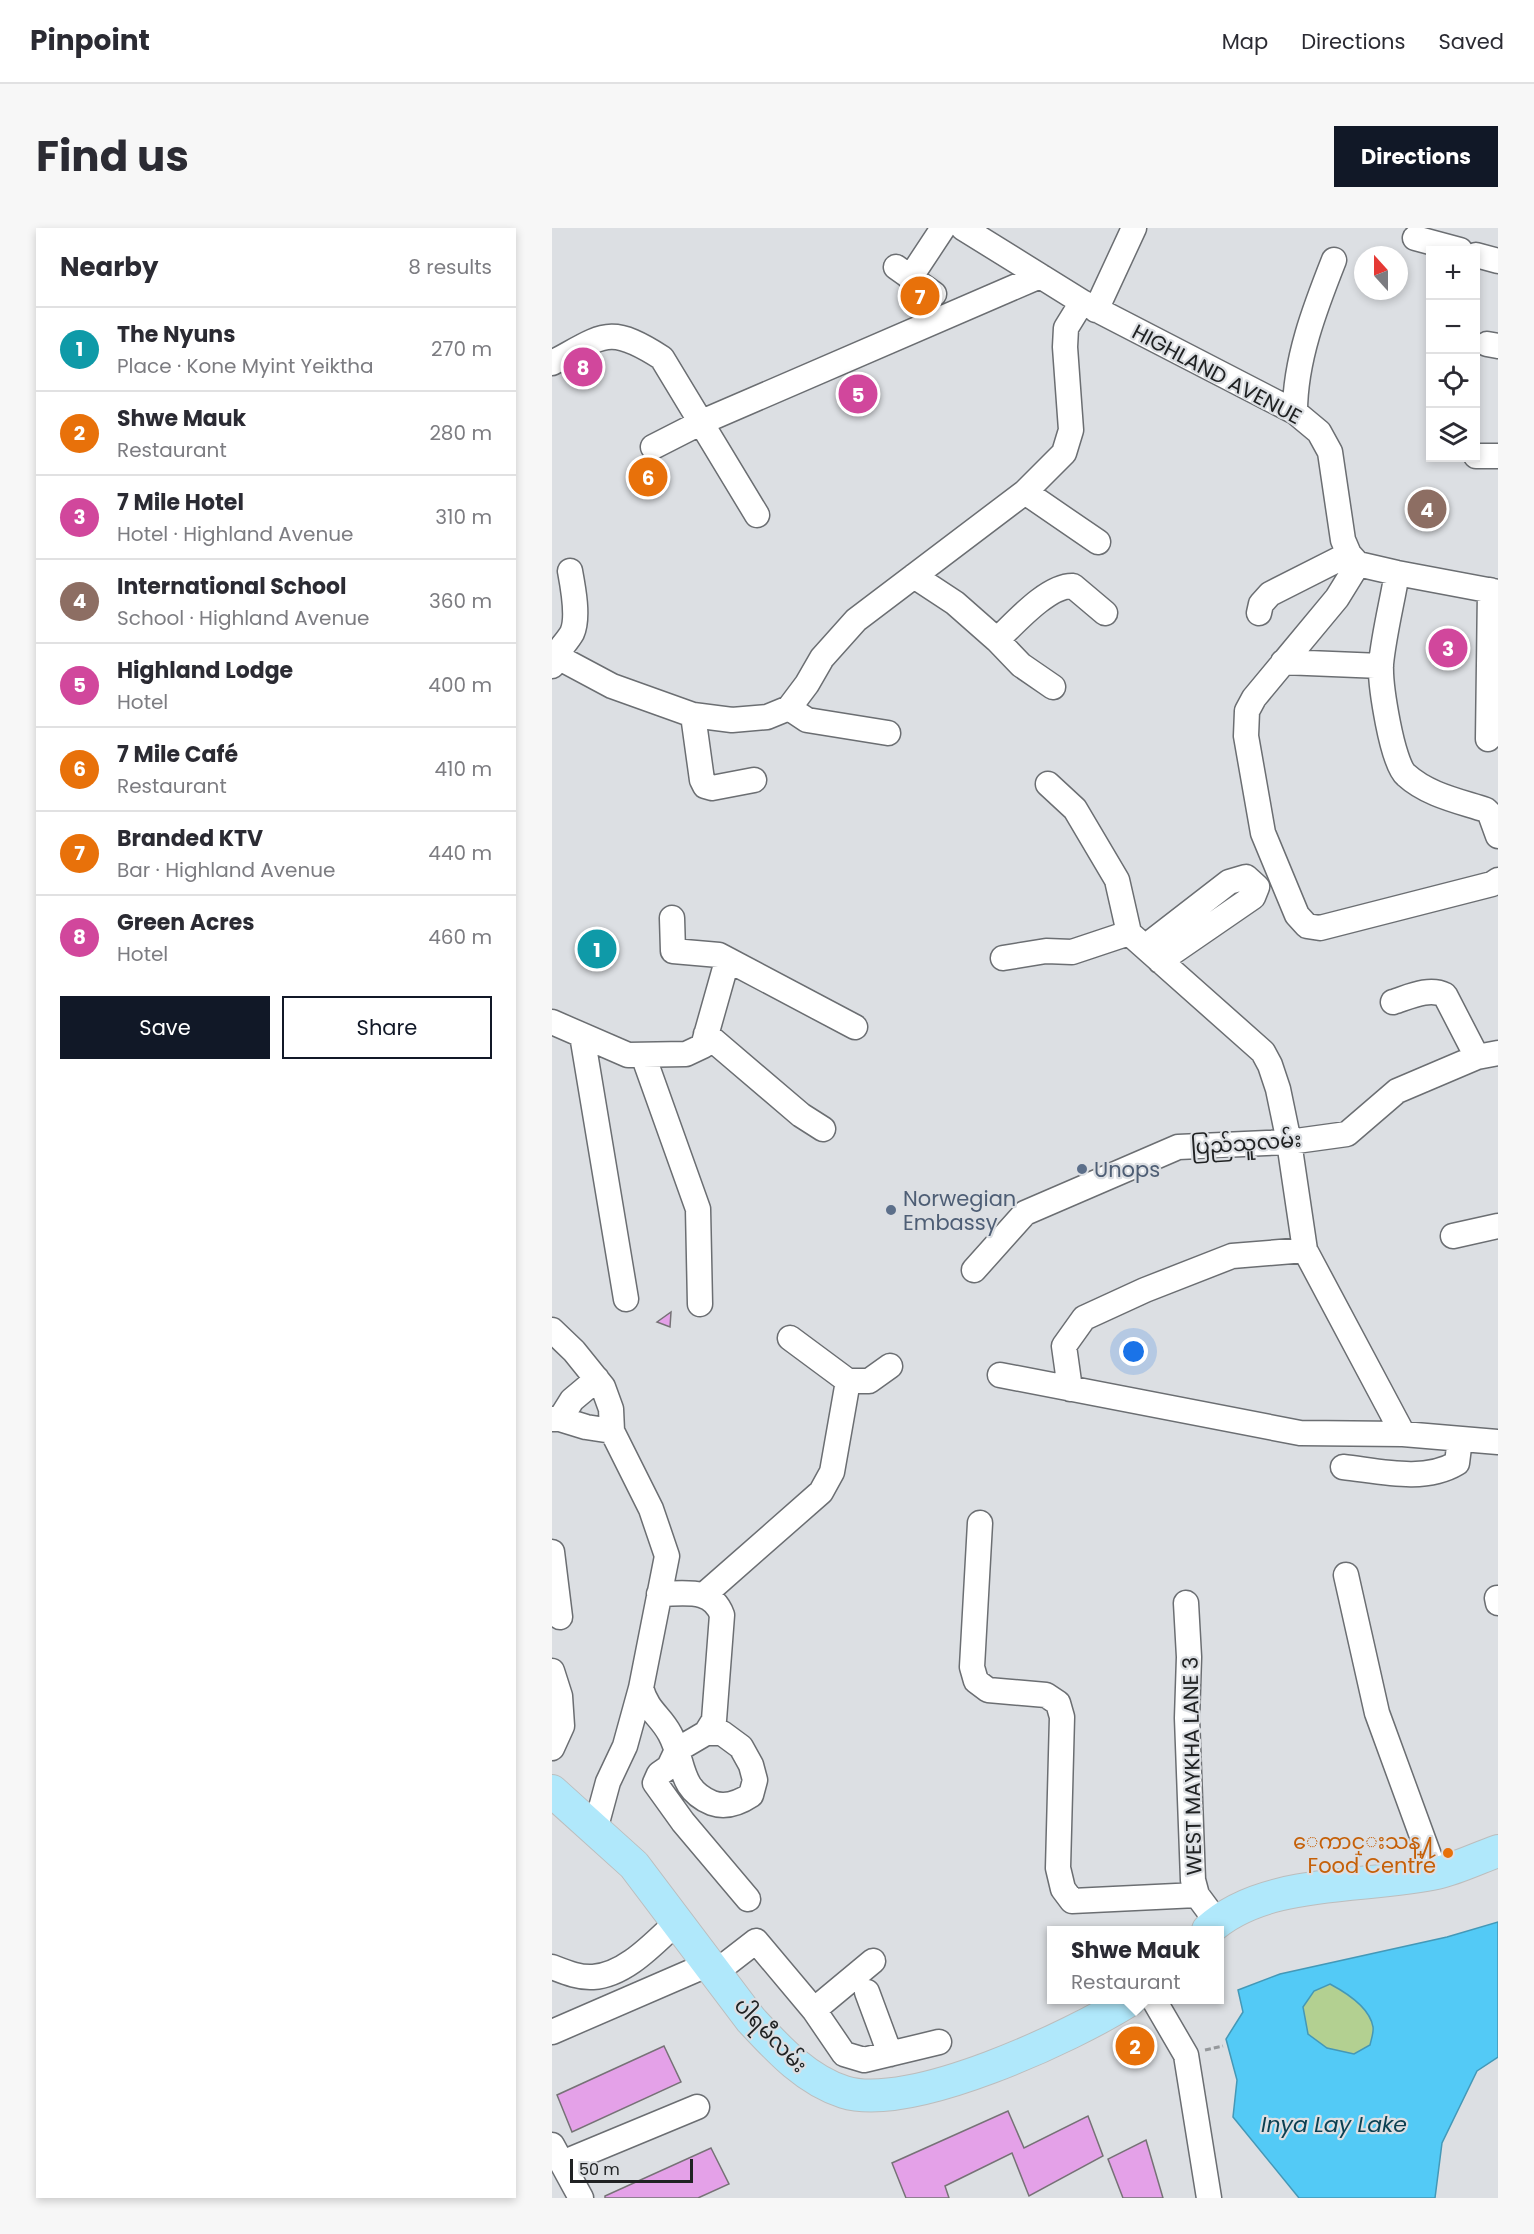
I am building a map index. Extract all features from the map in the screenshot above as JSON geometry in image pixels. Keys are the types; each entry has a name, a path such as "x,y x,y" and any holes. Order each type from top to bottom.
{"main road":[{"name":"ပါရမီလမ်း","path":"552,1791 634,1865 751,2020 786,2055 816,2080 846,2093 878,2095 923,2089 1036,2050 1096,2021 1124,2004"},
{"path":"1212,1926 1246,1906 1284,1894 1438,1873 1498,1851"}],"street":[{"path":"934,294 903,272 943,228"},
{"name":"HIGHLAND AVENUE","path":"963,228 1089,306 1296,412 1319,432 1330,452 1343,540 1354,559"},
{"path":"570,571 575,624 571,634 553,658 612,686 693,716 732,720 767,717 789,708 807,684 822,658 856,620 1025,492 1064,453 1071,430 1065,347 1066,328 1089,306 1134,228"},
{"path":"1415,238 1445,246"},
{"path":"1480,256 1498,261"},
{"path":"1296,412 1295,388 1320,294 1334,260"},
{"path":"653,447 702,422 1040,276"},
{"path":"552,363 598,338 620,336 639,343 662,358 757,515"},
{"path":"1480,456 1498,456"},
{"path":"1025,492 1098,542"},
{"path":"1354,559 1337,598 1254,698 1247,711 1246,736 1263,833 1297,915 1307,926 1320,928 1492,884 1498,880"},
{"path":"1259,613 1261,604 1270,594 1354,559 1397,573 1494,591 1488,739"},
{"path":"1397,573 1381,666 1389,730 1398,763 1405,775 1429,791 1486,810 1490,814 1498,836"},
{"path":"914,576 955,603 1021,665 1053,687"},
{"path":"997,640 1024,614 1051,592 1064,585 1073,586 1105,613"},
{"path":"1284,662 1381,666"},
{"path":"789,708 807,720 888,733"},
{"path":"693,716 702,780 705,786 712,788 754,780"},
{"path":"1048,784 1075,809 1117,880 1145,947 1263,1052 1278,1089 1289,1142 1305,1250 1403,1434"},
{"path":"672,918 673,951 719,955 855,1027"},
{"path":"1003,958 1046,951 1072,952 1145,947"},
{"path":"552,1022 628,1055 686,1054 704,1040 728,961"},
{"path":"1393,1002 1430,992 1444,995 1487,1055"},
{"path":"582,1035 626,1299"},
{"path":"704,1040 823,1129"},
{"path":"644,1055 698,1209 700,1304"},
{"name":"ပြည်သူလမ်း","path":"974,1270 1025,1213 1178,1147 1289,1142 1347,1134 1397,1091 1487,1055"},
{"path":"1453,1236 1498,1226"},
{"path":"1070,1389 1064,1346 1084,1318 1145,1290 1232,1256 1305,1250"},
{"path":"552,1330 574,1351 603,1387 611,1408 612,1431 651,1509 666,1556 640,1688 625,1746 608,1782 595,1830"},
{"path":"790,1338 848,1381 869,1381 891,1366"},
{"path":"1000,1375 1300,1433 1403,1434 1498,1444 1498,1460"},
{"path":"597,1379 572,1400 556,1419 612,1431"},
{"path":"705,1594 821,1492 832,1472 848,1381"},
{"path":"1343,1467 1410,1475 1444,1471 1457,1463 1460,1439"},
{"path":"980,1523 972,1666 976,1681 988,1690 1046,1695 1058,1703 1062,1717 1058,1868 1063,1889 1072,1901 1197,1895"},
{"path":"552,1552 560,1617"},
{"path":"1346,1575 1377,1713 1430,1858 1438,1873"},
{"path":"659,1594 705,1594 714,1600 722,1615 714,1720 706,1733 677,1750 669,1767 659,1774 655,1783 683,1822 747,1899"},
{"name":"WEST MAYKHA LANE 3","path":"1186,1603 1189,1658 1187,1718 1193,1880 1197,1895 1212,1926"},
{"path":"552,1671 560,1696 562,1726 552,1748"},
{"path":"640,1688 650,1710 670,1734 690,1788 700,1798 719,1806 739,1803 751,1795 755,1780 751,1765 741,1747 722,1733 706,1733"},
{"path":"552,1967 580,1976 595,1977 636,1958 677,1922"},
{"path":"552,2032 712,1968 756,1941 814,2010 844,2054 864,2060 939,2042"},
{"path":"814,2010 873,1961"},
{"path":"867,1992 890,2055"},
{"path":"1156,2004 1186,2055 1209,2198"},
{"path":"581,2198 557,2154 697,2107"}],"green space":[{"path":"1330,1984 1356,2001 1371,2019 1373,2033 1370,2045 1354,2054 1327,2048 1308,2035 1303,2007 1314,1990"}],"water":[{"name":"Inya Lay Lake","path":"1498,1922 1498,2057 1477,2071 1442,2143 1435,2198 1299,2198 1233,2117 1237,2080 1226,2039 1243,2012 1238,1990 1280,1974 1447,1937","holes":["1330,1984 1362,2007 1371,2020 1373,2034 1370,2045 1354,2054 1327,2048 1308,2034 1303,2007 1314,1991"]}],"building":[{"path":"603,944 605,952 591,955 590,946"},
{"path":"671,1312 670,1327 657,1322"},
{"path":"664,2046 681,2082 572,2132 557,2095"},
{"path":"1008,2111 1024,2148 1088,2116 1103,2156 1029,2196 1012,2153 945,2186 949,2198 906,2198 892,2163"},
{"path":"1146,2140 1163,2198 1123,2198 1108,2159"},
{"path":"711,2148 729,2184 698,2198 605,2198 605,2196"}],"place":[{"name":"Branded KTV","path":"920,296"},
{"name":"Green Acres","path":"583,367"},
{"name":"Highland Lodge","path":"858,394"},
{"name":"7 Mile Café","path":"648,477"},
{"name":"International School","path":"1427,509"},
{"name":"7 Mile Hotel","path":"1448,648"},
{"name":"The Nyuns","path":"597,949"},
{"name":"Unops","path":"1082,1169"},
{"name":"Norwegian Embassy","path":"891,1210"},
{"name":"ေကာင္းသန္႔ Food Centre","path":"1448,1853"},
{"name":"Shwe Mauk","path":"1135,2046"}]}
